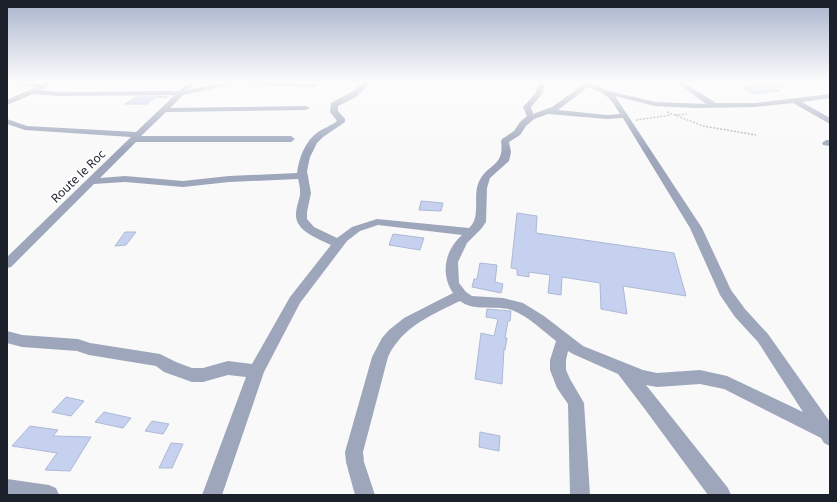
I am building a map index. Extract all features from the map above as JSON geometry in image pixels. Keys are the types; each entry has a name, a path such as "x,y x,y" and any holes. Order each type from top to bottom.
{"street":[{"name":"Route le Roc","path":"7,264 168,105"},
{"path":"334,105 334,112 341,119 341,122 312,142 302,169 306,192 301,214 302,221 307,228 339,244"},
{"path":"530,105 528,107 531,117"},
{"path":"560,105 549,112 531,117 516,133 505,141 507,152 504,161 486,177 482,188 480,222 462,241 452,262 453,283 461,295 469,301 503,303 518,307 539,320 578,350 641,377 657,380 700,377 727,383 829,435"},
{"path":"619,105 657,163 696,228 725,292 740,313 763,338 829,435"},
{"path":"696,105 731,105"},
{"path":"803,105 830,122"},
{"path":"164,109 306,108"},
{"path":"549,112 626,117"},
{"path":"7,121 25,128 136,137 291,139"},
{"path":"92,181 125,179 183,184 229,179 302,176"},
{"path":"212,495 256,371 295,300 343,238 356,229 377,222 471,232"},
{"path":"365,495 355,462 354,452 380,357 386,344 400,329 426,312 461,295"},
{"path":"7,337 22,341 78,345 89,349 160,360 192,375 203,375 228,368 256,371"},
{"path":"564,339 558,360 558,370 563,383 576,403 580,495"},
{"path":"620,368 638,386 700,471 721,495"},
{"path":"579,472 590,495"},
{"path":"7,489 49,495"}],"path":[{"path":"653,105 673,115 703,126 756,135"},
{"path":"626,117 638,120 687,114"}],"building":[{"path":"421,201 443,203 441,211 419,210"},
{"path":"517,213 537,216 536,233 674,253 686,296 623,286 627,314 601,309 600,283 562,277 561,295 548,293 550,275 529,272 529,277 517,275 517,269 511,268"},
{"path":"125,232 136,232 126,245 115,246"},
{"path":"393,234 424,238 420,250 389,245"},
{"path":"480,263 497,265 495,282 503,284 501,293 472,287 474,279 477,279"},
{"path":"487,309 511,311 505,338 507,338 505,350 504,349 502,384 475,379 481,333 494,336 498,319 486,317"},
{"path":"66,397 84,401 71,416 52,412"},
{"path":"104,412 131,418 123,428 95,422"},
{"path":"152,421 169,424 163,434 145,431"},
{"path":"30,426 58,430 53,436 91,437 70,471 45,470 57,453 12,446"},
{"path":"480,432 500,436 499,451 479,447"},
{"path":"171,443 183,444 172,468 159,468"}]}
